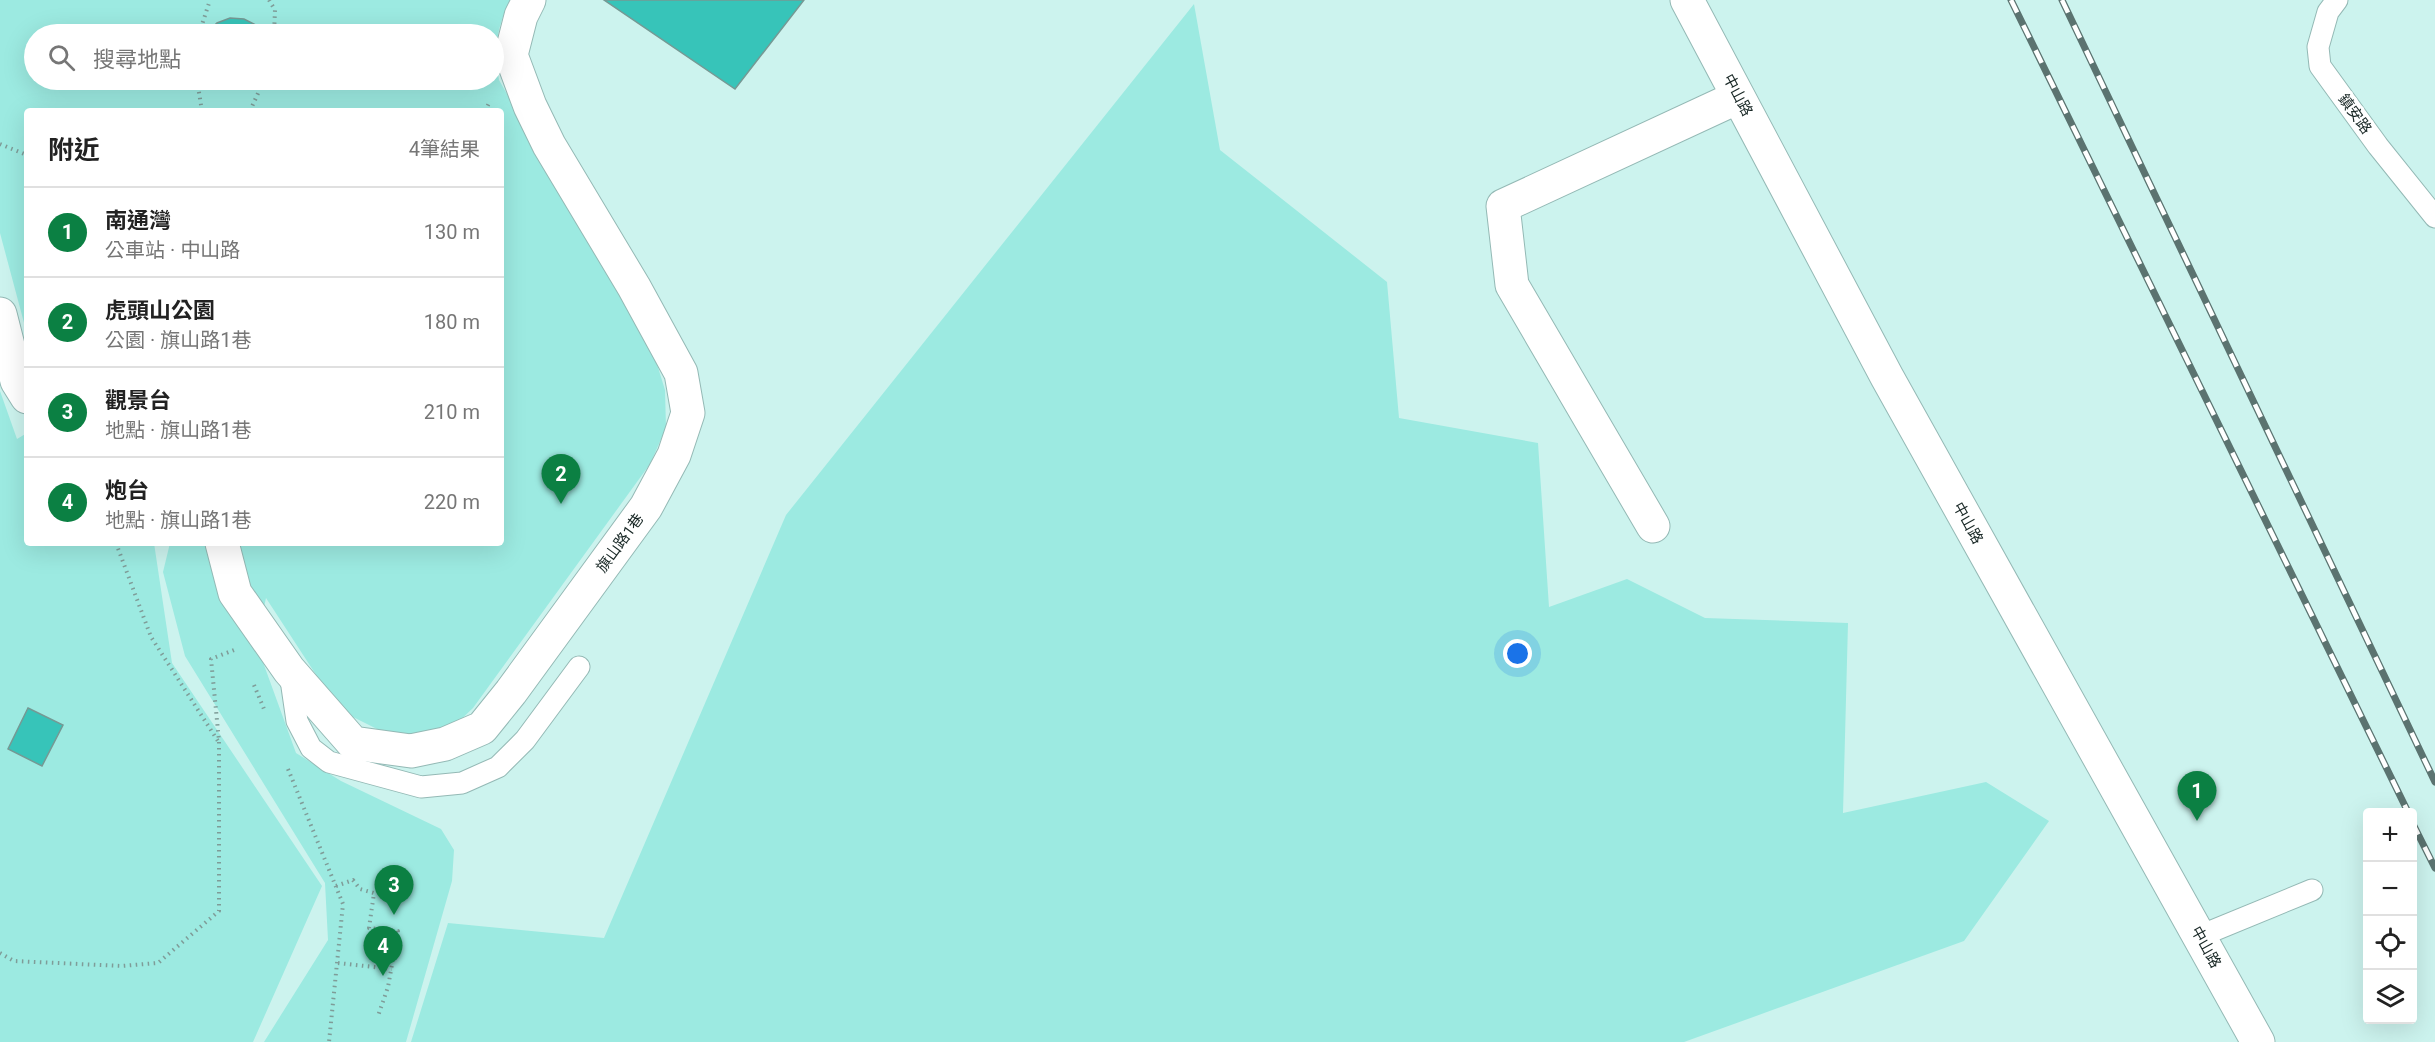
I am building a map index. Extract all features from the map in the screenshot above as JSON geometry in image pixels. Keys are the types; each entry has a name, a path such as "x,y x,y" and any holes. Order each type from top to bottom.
{"street":[{"name":"旗山路1巷","path":"223,546 235,593 289,670 353,743 411,751 445,744 482,728 511,692 646,507 674,455 688,413 681,373 634,287 549,145 530,106 511,55 521,16 529,0"},
{"name":"中山路","path":"1687,0 1887,377 2258,1042"},
{"path":"1653,526 1512,285 1503,206 1738,97"},
{"path":"0,314 16,381 24,393"}],"lane":[{"name":"鎮安路","path":"2337,0 2328,12 2318,47 2320,66 2378,146 2435,217"},
{"path":"289,670 297,721 311,748 329,762 421,787 462,783 498,766 525,740 579,666"},
{"path":"2200,936 2312,890"}],"path":[{"path":"202,24 210,0"},
{"path":"269,0 275,10 274,24"},
{"path":"199,90 202,108"},
{"path":"251,108 259,90"},
{"path":"0,144 24,154"},
{"path":"117,546 151,637 219,741"},
{"path":"0,953 14,961 122,966 158,963 219,911 219,741 211,659"},
{"path":"252,681 266,713"},
{"path":"288,767 343,904 329,1042"},
{"path":"336,886 353,880 360,889 374,893 369,928 398,932 392,969 378,1016"},
{"path":"338,963 392,969"}],"shaded area":[{"path":"0,0 510,0 501,24 24,24 24,90 504,89 652,348 665,390 666,428 650,464 473,708 452,728 409,735 383,732 339,710 266,598 256,643 296,753 341,781 441,829 454,850 452,881 406,1042 264,1042 328,940 325,883 185,656 163,572 169,546 504,546 504,108 24,108 24,323 0,233"},
{"path":"1194,4 1220,150 1387,282 1399,418 1538,443 1549,607 1627,579 1705,618 1848,623 1843,813 1986,782 2049,821 1964,941 1684,1042 411,1042 448,923 604,938 786,515"},
{"path":"0,391 17,439 24,435 24,546 154,546 172,663 322,886 253,1042 0,1042"}],"building":[{"path":"604,0 804,0 735,89"},
{"path":"230,18 244,19 254,24 216,24"},
{"path":"28,708 63,725 42,766 8,749"}],"railway":[{"path":"2011,0 2406,808"},
{"path":"2062,0 2435,782"},
{"path":"2417,832 2435,868"}],"place":[{"name":"虎頭山公園","path":"561,504"},
{"name":"南通灣","path":"2197,821"},
{"name":"觀景台","path":"394,915"},
{"name":"炮台","path":"383,976"}]}
